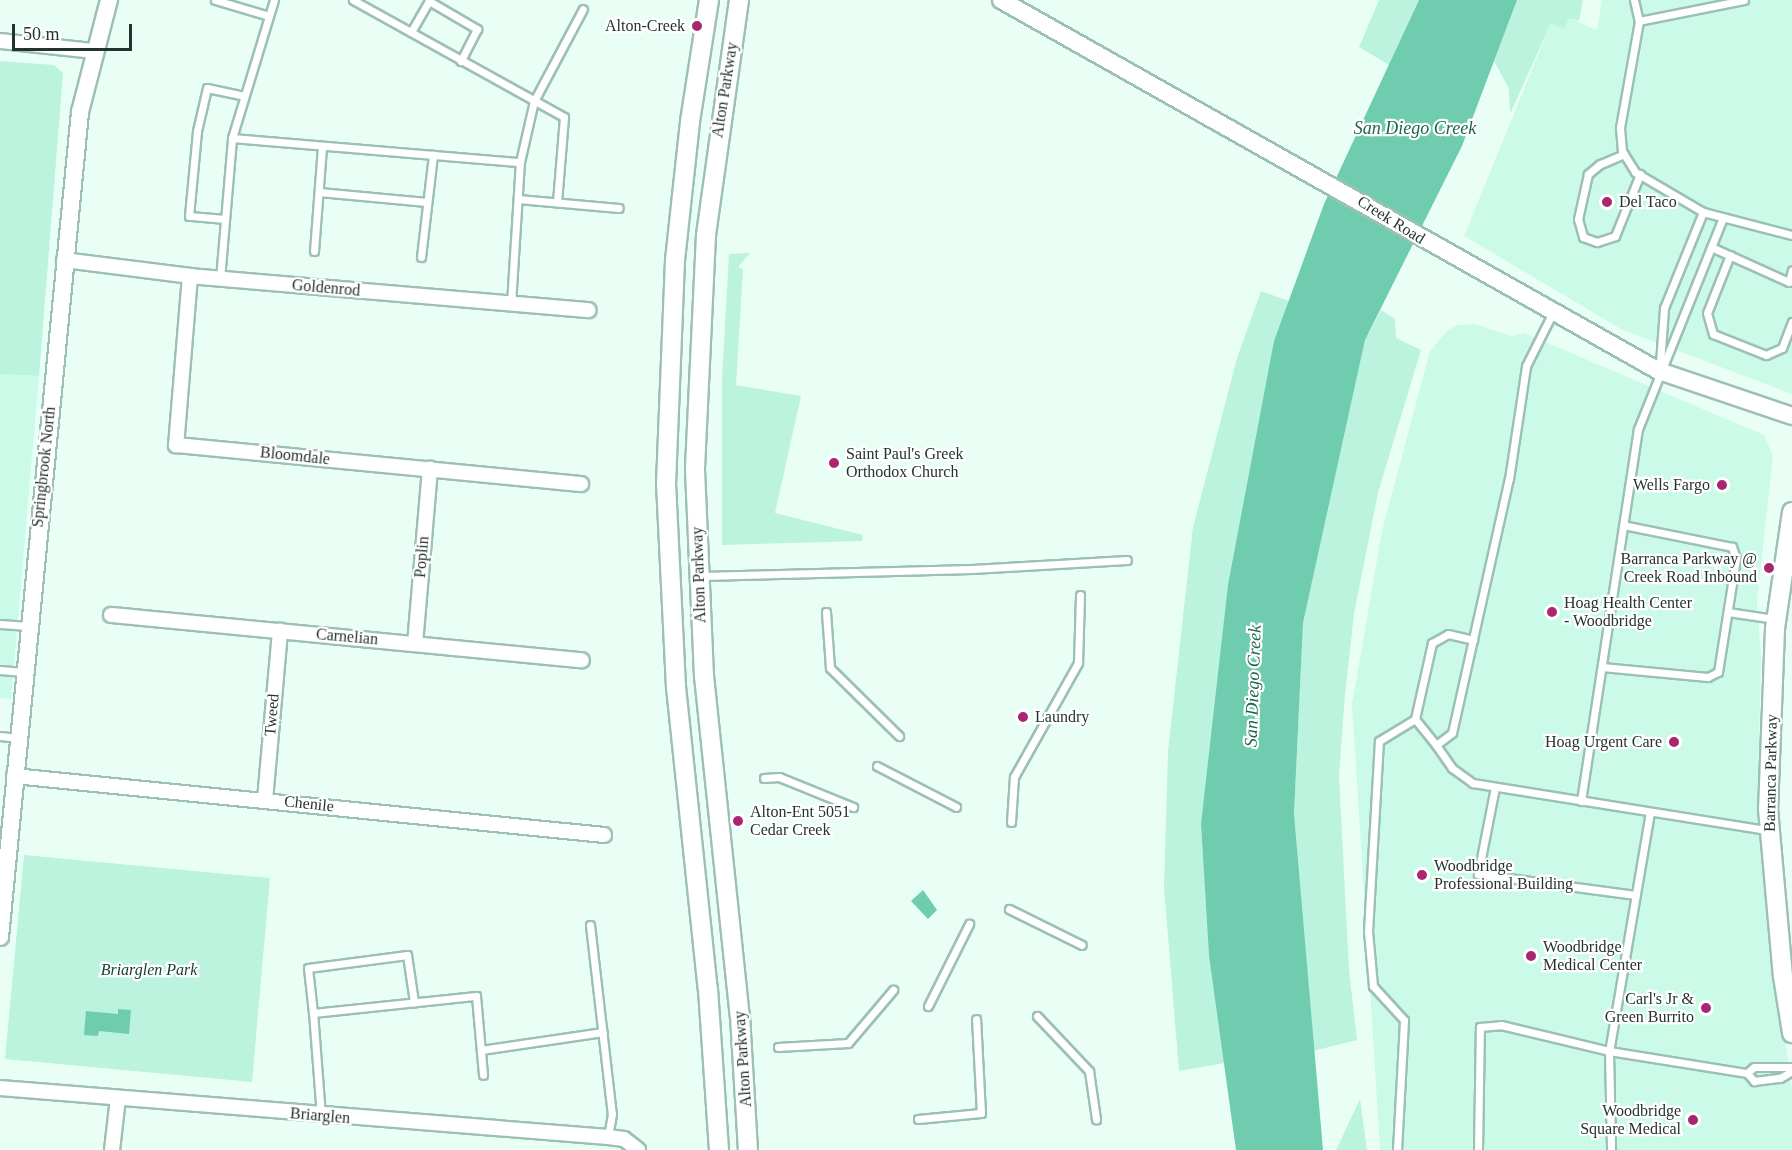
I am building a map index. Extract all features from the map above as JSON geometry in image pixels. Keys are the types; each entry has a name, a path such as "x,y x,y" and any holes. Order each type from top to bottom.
{"main road":[{"name":"Alton Parkway","path":"709,0 690,122 675,260 666,483 676,687 708,989 719,1150"},
{"name":"Alton Parkway","path":"740,0 706,240 696,421 698,576 707,713 740,1016 748,1150"},
{"name":"Barranca Parkway","path":"1792,512 1777,620 1768,830 1792,1033"}],"street":[{"name":"Springbrook North","path":"0,937 28,626 80,112 94,51 110,0"},
{"name":"Creek Road","path":"1001,0 1330,183 1431,245 1659,371 1792,416"},
{"path":"0,41 94,51"},
{"name":"Goldenrod","path":"64,260 219,279 589,310"},
{"name":"Bloomdale","path":"190,276 176,445 581,484"},
{"name":"Poplin","path":"415,644 430,469"},
{"name":"Carnelian","path":"111,615 582,660"},
{"name":"Tweed","path":"265,800 280,631"},
{"name":"Chenile","path":"14,776 604,835"},
{"name":"Briarglen","path":"0,1088 321,1116 608,1137 624,1139 638,1149"},
{"path":"112,1150 118,1098"}],"lane":[{"path":"215,0 269,16"},
{"path":"219,279 232,138 274,0"},
{"path":"353,0 564,117 557,202"},
{"path":"1634,0 1639,21 1620,128 1624,154 1640,174 1703,212 1792,235"},
{"path":"1639,21 1744,0"},
{"path":"411,32 429,2 448,12 477,29 461,61"},
{"path":"511,304 520,162 534,101 583,9"},
{"path":"225,219 189,216 197,131 207,88 244,96"},
{"path":"232,138 520,162"},
{"path":"314,251 322,146"},
{"path":"1624,154 1600,164 1588,174 1578,219 1583,237 1597,242 1615,236 1640,174"},
{"path":"421,257 433,155"},
{"path":"319,192 428,202"},
{"path":"518,199 619,208"},
{"path":"1659,371 1664,308 1703,212"},
{"path":"1581,801 1638,429 1659,371 1723,218"},
{"path":"1711,247 1791,282 1792,270"},
{"path":"1730,255 1707,313 1713,334 1766,355 1782,348 1792,322"},
{"path":"1436,745 1452,733 1509,479 1526,366 1553,312"},
{"path":"1602,667 1708,677 1718,672 1736,558 1732,547 1623,525"},
{"path":"698,576 972,569 1127,560"},
{"path":"1011,822 1014,777 1078,663 1080,595"},
{"path":"826,612 830,668 899,736"},
{"path":"1728,612 1777,620"},
{"path":"0,624 28,626"},
{"path":"1396,1150 1404,1020 1373,986 1368,931 1374,787 1379,741 1415,719 1432,643 1448,634 1473,640"},
{"path":"0,670 24,672"},
{"path":"1415,719 1452,768 1473,783 1768,830"},
{"path":"0,736 18,738"},
{"path":"877,766 956,807"},
{"path":"764,778 779,777 853,807"},
{"path":"1495,787 1478,874 1636,895"},
{"path":"1611,1150 1609,1051 1650,812"},
{"path":"1009,909 1082,945"},
{"path":"928,1006 969,924"},
{"path":"591,925 612,1114 608,1137"},
{"path":"321,1116 308,968 406,955 414,1002"},
{"path":"778,1047 848,1043 893,990"},
{"path":"313,1013 476,996 483,1075"},
{"path":"1037,1016 1089,1071 1096,1119"},
{"path":"918,1119 981,1113 976,1019"},
{"path":"1478,1150 1480,1027 1501,1025 1609,1051 1748,1073 1754,1081 1780,1078 1792,1069"},
{"path":"481,1050 603,1032"},
{"path":"1748,1073 1754,1067 1792,1069"}],"shaded area":[{"path":"1602,0 1792,0 1792,394 1621,329 1464,236 1551,23 1569,18 1597,30"},
{"path":"1475,324 1511,336 1524,333 1764,435 1773,456 1757,602 1761,657 1758,784 1764,881 1792,1091 1792,1150 1380,1150 1352,704 1382,531 1430,351 1447,331 1458,325"},
{"path":"0,374 39,376 11,699 0,698"}],"green space":[{"path":"1379,0 1419,0 1389,65 1359,47"},
{"path":"1517,0 1583,0 1579,21 1569,18 1564,29 1551,23 1510,114 1509,89 1494,61"},
{"path":"0,61 54,65 63,73 39,376 0,374"},
{"path":"750,253 738,267 743,269 736,385 801,396 775,513 863,535 862,541 722,545 722,379 729,254"},
{"path":"1261,291 1289,301 1274,341 1201,824 1209,956 1225,1063 1179,1071 1164,887 1168,751 1193,527 1237,358"},
{"path":"1381,310 1395,319 1396,338 1421,350 1378,493 1354,614 1345,695 1339,776 1349,970 1357,1040 1313,1051 1294,814 1303,623 1365,340"},
{"name":"Briarglen Park","path":"24,855 270,878 252,1082 5,1059"},
{"path":"1360,1099 1367,1150 1336,1150"}],"water":[{"name":"San Diego Creek","path":"1419,0 1517,0 1462,146 1365,340 1303,623 1294,814 1323,1150 1236,1150 1209,956 1201,824 1228,585 1274,341 1324,204"},
{"path":"923,890 937,910 928,919 911,901"},
{"path":"118,1009 131,1010 129,1034 99,1031 98,1036 84,1035 86,1011 118,1014"}],"place":[{"name":"Alton-Creek","path":"697,26"},
{"name":"Del Taco","path":"1607,202"},
{"name":"Saint Paul's Greek Orthodox Church","path":"834,463"},
{"name":"Wells Fargo","path":"1722,485"},
{"name":"Barranca Parkway @ Creek Road Inbound","path":"1769,568"},
{"name":"Hoag Health Center - Woodbridge","path":"1552,612"},
{"name":"Laundry","path":"1023,717"},
{"name":"Hoag Urgent Care","path":"1674,742"},
{"name":"Alton-Ent 5051 Cedar Creek","path":"738,821"},
{"name":"Woodbridge Professional Building","path":"1422,875"},
{"name":"Woodbridge Medical Center","path":"1531,956"},
{"name":"Carl's Jr & Green Burrito","path":"1706,1008"},
{"name":"Woodbridge Square Medical","path":"1693,1120"}]}
